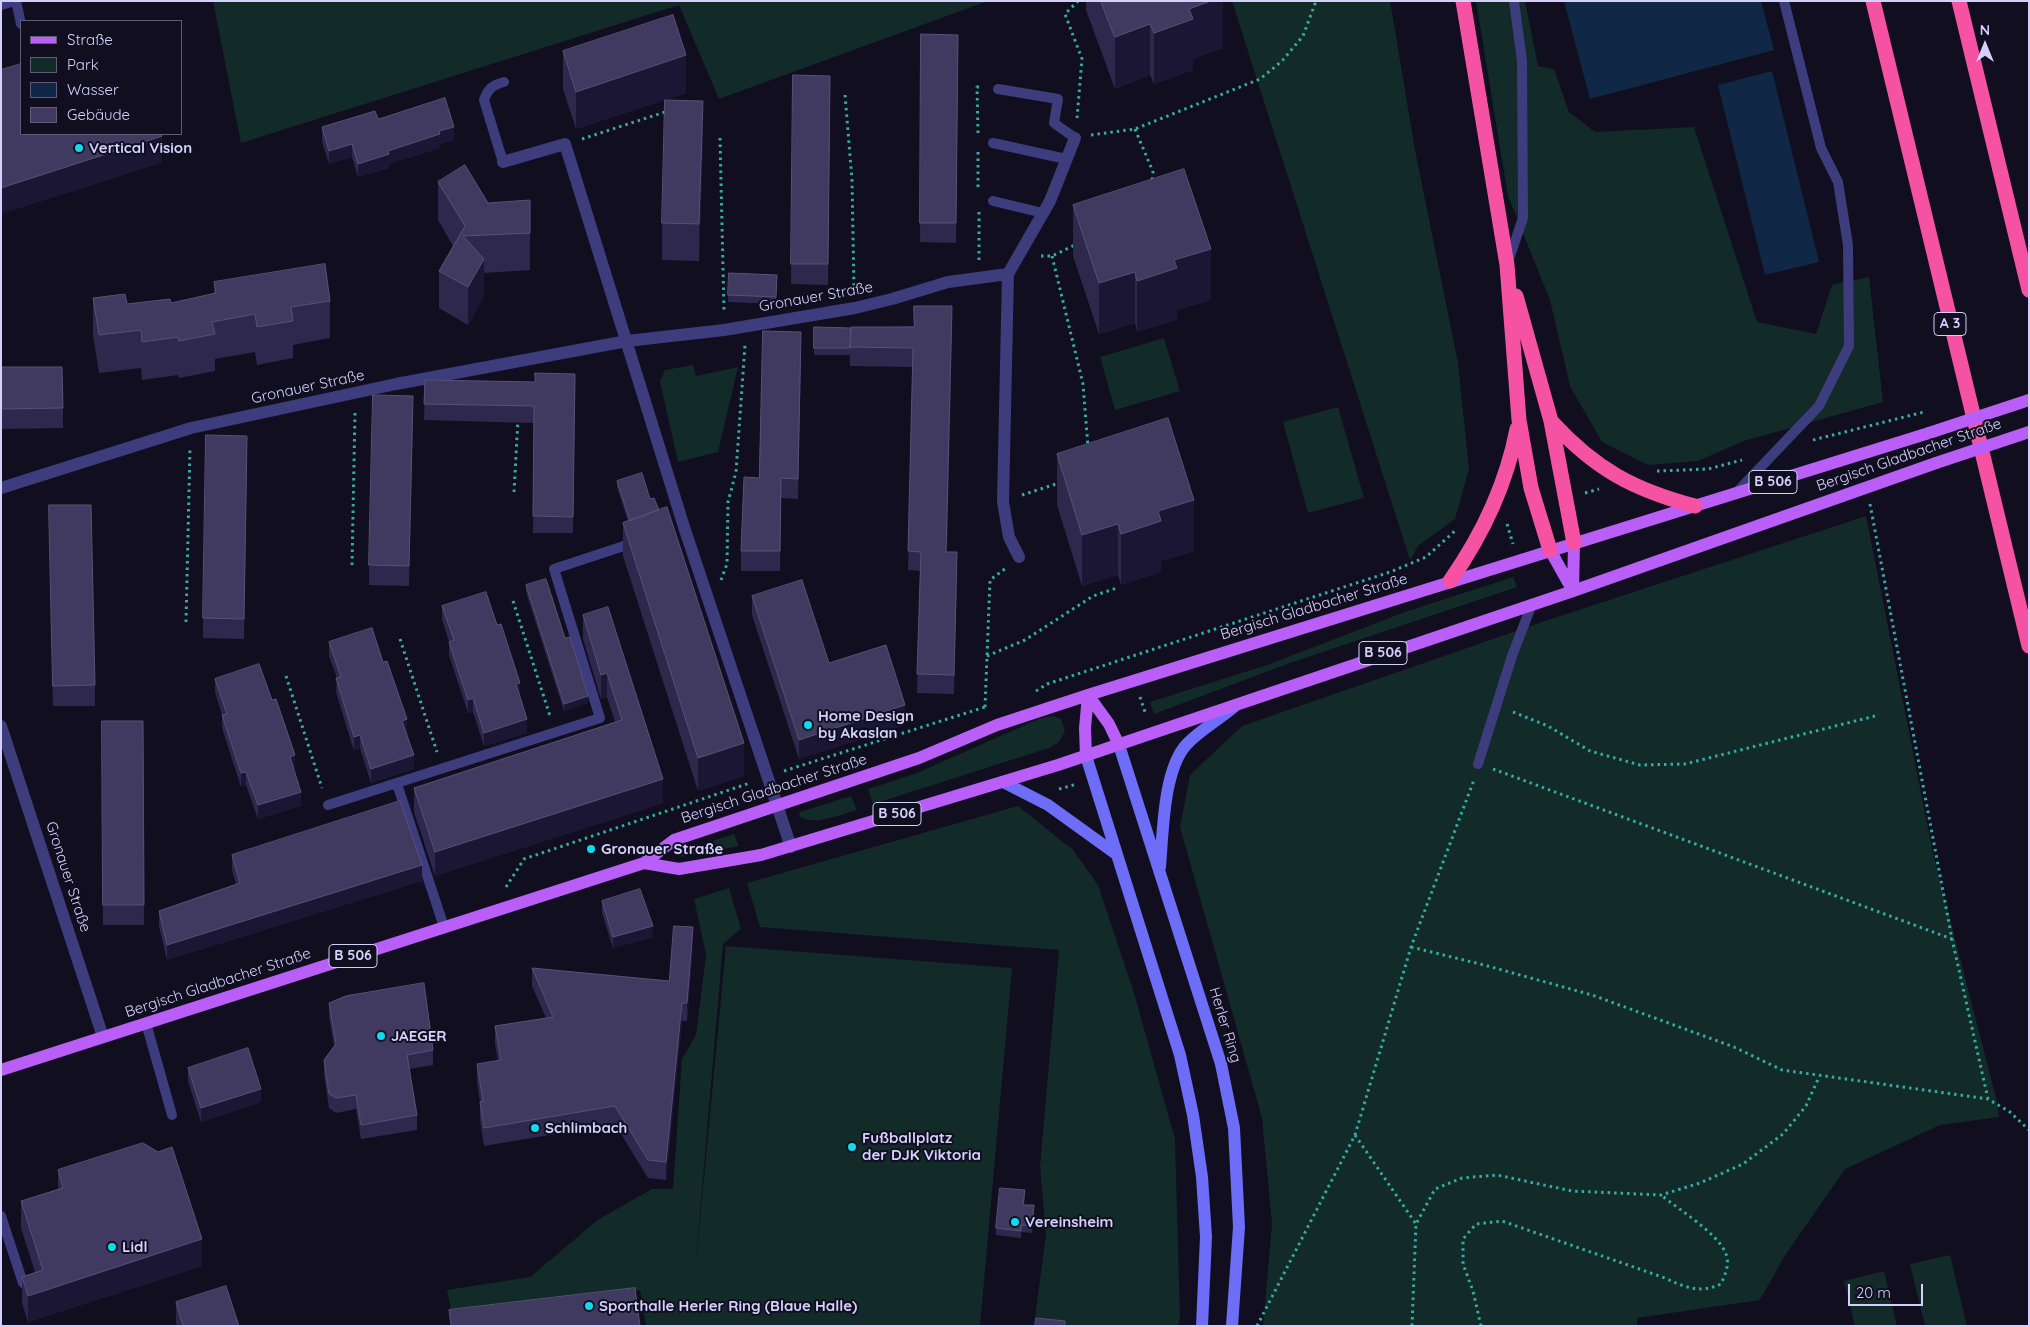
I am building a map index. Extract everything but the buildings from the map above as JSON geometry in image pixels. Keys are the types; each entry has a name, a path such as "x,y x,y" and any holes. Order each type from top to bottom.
{"highway":[{"path":"1463,1 1507,265 1519,420 1531,488 1550,550"},
{"name":"A 3","path":"1873,1 2029,646"},
{"path":"1959,1 2029,290"},
{"path":"1507,265 1551,421 1574,543"},
{"path":"1450,582 1472,549 1490,515 1503,484 1519,420"},
{"path":"1551,421 1572,444 1596,465 1624,482 1658,496 1695,506"}],"main road":[{"name":"Bergisch Gladbacher Straße","path":"1,1070 644,863 674,840 919,758 997,725 2029,400"},
{"name":"Bergisch Gladbacher Straße","path":"644,863 679,869 707,866 791,847 1003,782 1119,745 1573,591 1866,486 2029,432"},
{"path":"1573,591 1574,543"},
{"path":"1550,550 1573,591"},
{"path":"1088,695 1108,724 1119,745"},
{"path":"1088,695 1085,728 1086,756 1180,1055 1193,1115 1202,1177 1206,1237 1202,1326"},
{"path":"1160,872 1166,806 1175,766 1186,745 1235,706"},
{"name":"Herler Ring","path":"1119,745 1220,1064 1234,1128 1239,1227 1232,1326"},
{"path":"1003,782 1048,805 1116,854"}],"street":[{"path":"1,4 11,1"},
{"path":"1019,557 1009,537 1003,502 1008,274 1043,213 1075,138"},
{"path":"502,162 565,144 627,341 680,528 704,586 766,778 791,847"},
{"name":"Gronauer Straße","path":"1,488 191,428 396,384 627,341 724,330 855,308 948,282 979,276 1008,274"},
{"name":"Gronauer Straße","path":"1,726 103,1037"}],"lane":[{"path":"16,1 20,20"},
{"path":"1507,265 1523,218 1522,61 1514,1"},
{"path":"1736,493 1819,406 1849,346 1848,245 1838,182 1821,148 1784,1"},
{"path":"502,162 484,100 487,92 494,84 504,82"},
{"path":"998,88 1058,99 1054,124 1075,138"},
{"path":"993,144 1066,159"},
{"path":"993,200 1043,213"},
{"path":"328,805 600,718 554,569 647,539"},
{"path":"1478,764 1498,706 1512,656 1532,604"},
{"path":"397,784 444,927"},
{"path":"146,1023 172,1115"},
{"path":"1,1216 24,1283"}],"path":[{"path":"1078,1 1065,14 1082,59 1075,138 1135,129 1260,79 1282,61 1303,36 1316,1"},
{"path":"978,199 977,87 998,88"},
{"path":"845,95 852,180 855,308"},
{"path":"565,144 673,110"},
{"path":"1135,129 1153,172 1152,189"},
{"path":"720,138 724,330"},
{"path":"978,208 979,276"},
{"path":"1019,257 1052,256 1084,241"},
{"path":"1052,256 1083,384 1089,453"},
{"path":"704,586 723,579 727,564 728,502 736,472 738,423 746,355 743,326"},
{"path":"352,565 355,394"},
{"path":"1811,440 1924,412"},
{"path":"514,492 518,417"},
{"path":"186,622 191,428"},
{"path":"1566,498 1624,482 1645,473 1672,470 1708,470 1743,459"},
{"path":"1003,502 1064,482"},
{"path":"1866,486 1952,939 1988,1100"},
{"path":"1030,694 1047,684 1128,656 1390,572 1426,557 1460,526"},
{"path":"490,912 524,859 861,745 985,707 990,580 1019,557"},
{"path":"987,656 1025,640 1093,596 1117,588"},
{"path":"513,601 555,733"},
{"path":"400,639 442,770"},
{"path":"1128,656 1130,662"},
{"path":"286,676 328,805"},
{"path":"1143,705 1145,714"},
{"path":"1498,706 1548,726 1590,750 1640,765 1685,764 1879,715"},
{"path":"1257,1326 1355,1135 1411,948 1466,805 1478,764 1952,939"},
{"path":"1059,789 1080,783"},
{"path":"737,787 740,795"},
{"path":"1411,948 1484,964 1592,995 1734,1047 1782,1070 1988,1100 2010,1112 2029,1130"},
{"path":"1412,1326 1416,1224 1435,1188 1462,1178 1497,1175 1572,1191 1661,1195 1700,1183 1743,1164 1783,1134 1806,1106 1820,1077"},
{"path":"1355,1135 1416,1224"},
{"path":"1481,1326 1473,1291 1464,1264 1464,1239 1476,1224 1502,1221 1665,1278 1687,1288 1710,1289 1721,1284 1727,1269 1726,1254 1713,1237 1661,1195"}],"green space":[{"path":"213,1 988,1 719,99 679,5 241,143"},
{"path":"1232,1 1390,1 1415,150 1458,363 1469,469 1455,519 1418,546 1410,560"},
{"path":"1476,1 1525,1 1538,66 1554,69 1569,112 1595,132 1694,127 1757,322 1816,334 1832,285 1869,277 1883,402 1744,441 1698,461 1648,465 1602,442 1570,386 1550,300 1508,196"},
{"path":"1164,338 1180,391 1115,410 1100,357"},
{"path":"693,365 696,376 738,367 718,452 678,462 660,381 665,370"},
{"path":"1338,407 1364,498 1308,513 1283,422"},
{"path":"1866,516 1933,853 1996,1098 1999,1117 1940,1125 1845,1169 1784,1257 1760,1300 1637,1318 1637,1326 1263,1326 1272,1224 1262,1118 1180,827 1190,775 1242,726 1539,623"},
{"path":"1513,577 1517,587 1290,663 1154,714 1150,702 1267,665 1405,612"},
{"path":"1054,716 1061,719 1065,731 1058,743 1049,748 873,804 868,789 917,773 1041,718"},
{"path":"851,796 857,810 820,820 805,819 799,816 800,812"},
{"path":"1018,806 1073,850 1098,885 1134,993 1175,1139 1180,1316 1178,1326 1071,1326 1035,1317 1046,1235 1040,1166 1059,950 760,927 747,883"},
{"path":"734,834 739,846 681,857 681,851"},
{"name":"Fußballplatz der DJK Viktoria","path":"729,888 741,929 723,944 695,1272 726,946 1012,968 980,1326 646,1326 640,1290 449,1317 451,1310 447,1290 530,1277 599,1219 652,1189 673,1189 682,1059 696,1035 706,955 694,899"},
{"path":"1950,1255 1967,1326 1925,1326 1910,1264"},
{"path":"1884,1271 1897,1326 1855,1326 1844,1281"}],"water":[{"path":"1564,1 1761,1 1774,50 1590,99"},
{"path":"1772,71 1819,262 1765,275 1718,85"}],"place":[{"name":"Vertical Vision","path":"79,148"},
{"name":"Home Design by Akaslan","path":"808,725"},
{"name":"Gronauer Straße","path":"591,849"},
{"name":"JAEGER","path":"381,1036"},
{"name":"Schlimbach","path":"535,1128"},
{"name":"Fußballplatz der DJK Viktoria","path":"852,1147"},
{"name":"Vereinsheim","path":"1015,1222"},
{"name":"Lidl","path":"112,1247"},
{"name":"Sporthalle Herler Ring (Blaue Halle)","path":"589,1306"}]}
